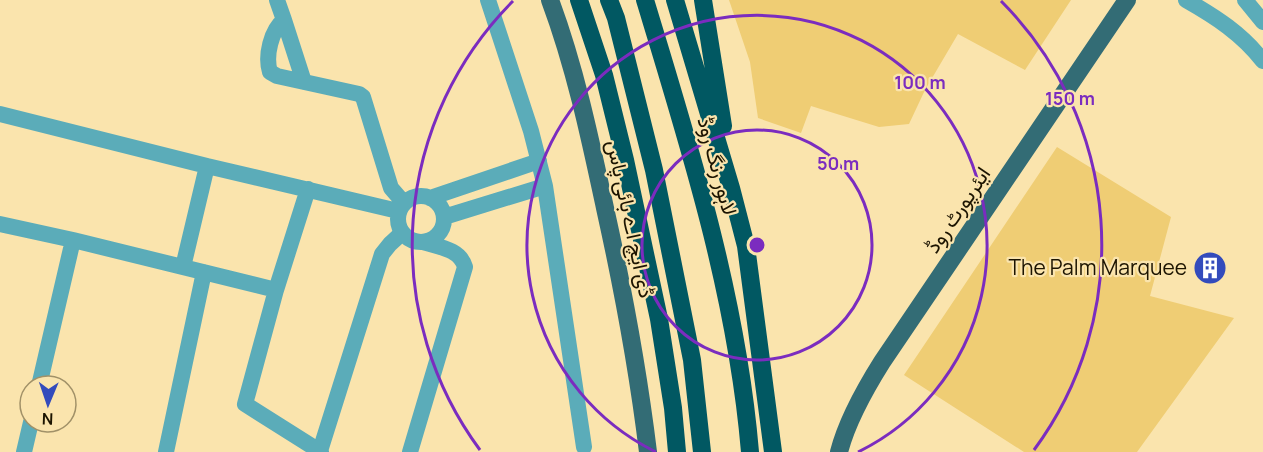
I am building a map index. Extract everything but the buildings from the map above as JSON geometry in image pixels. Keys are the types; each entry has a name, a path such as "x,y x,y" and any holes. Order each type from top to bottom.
{"highway":[{"path":"579,0 604,75 625,160 654,296 674,408 677,452"},
{"path":"609,0 616,18 654,170 692,360 702,452"},
{"name":"لاہور رنگ روڈ","path":"645,0 694,160 733,322 750,452"},
{"path":"675,0 746,246 773,452"},
{"path":"703,0 731,188"}],"main road":[{"name":"ڈی ایچ اے بائی پاس","path":"550,0 588,128 624,294 648,452"},
{"name":"ایئرپورٹ روڈ","path":"839,452 855,413 882,362 1127,0"}],"street":[{"path":"278,0 304,82"},
{"path":"488,0 545,186 584,447"},
{"path":"1186,0 1225,23 1263,61"},
{"path":"1245,0 1263,22"},
{"path":"284,20 273,33 267,64 270,72 277,76 359,94 363,97 391,188 401,207"},
{"path":"0,114 207,166 401,207"},
{"path":"430,198 539,161"},
{"path":"183,267 207,166"},
{"path":"444,217 545,186"},
{"path":"308,189 276,290 244,404 321,452 382,255 385,249 402,233"},
{"path":"410,452 465,267 463,259 454,252 423,242 415,242 402,233 397,223 401,207 411,197 421,195 430,198 442,209 444,217 442,229 434,238 423,242"},
{"path":"0,224 276,290"},
{"path":"42,374 73,240"},
{"path":"166,452 204,272"},
{"path":"24,452 28,434"}],"shaded area":[{"path":"729,0 1071,0 1025,70 958,34 925,90 909,124 879,127 811,106 801,133 758,118 750,62"},
{"path":"1057,147 1171,217 1150,296 1234,318 1137,452 1024,452 904,375"}],"place":[{"name":"The Palm Marquee","path":"1210,268"}]}
